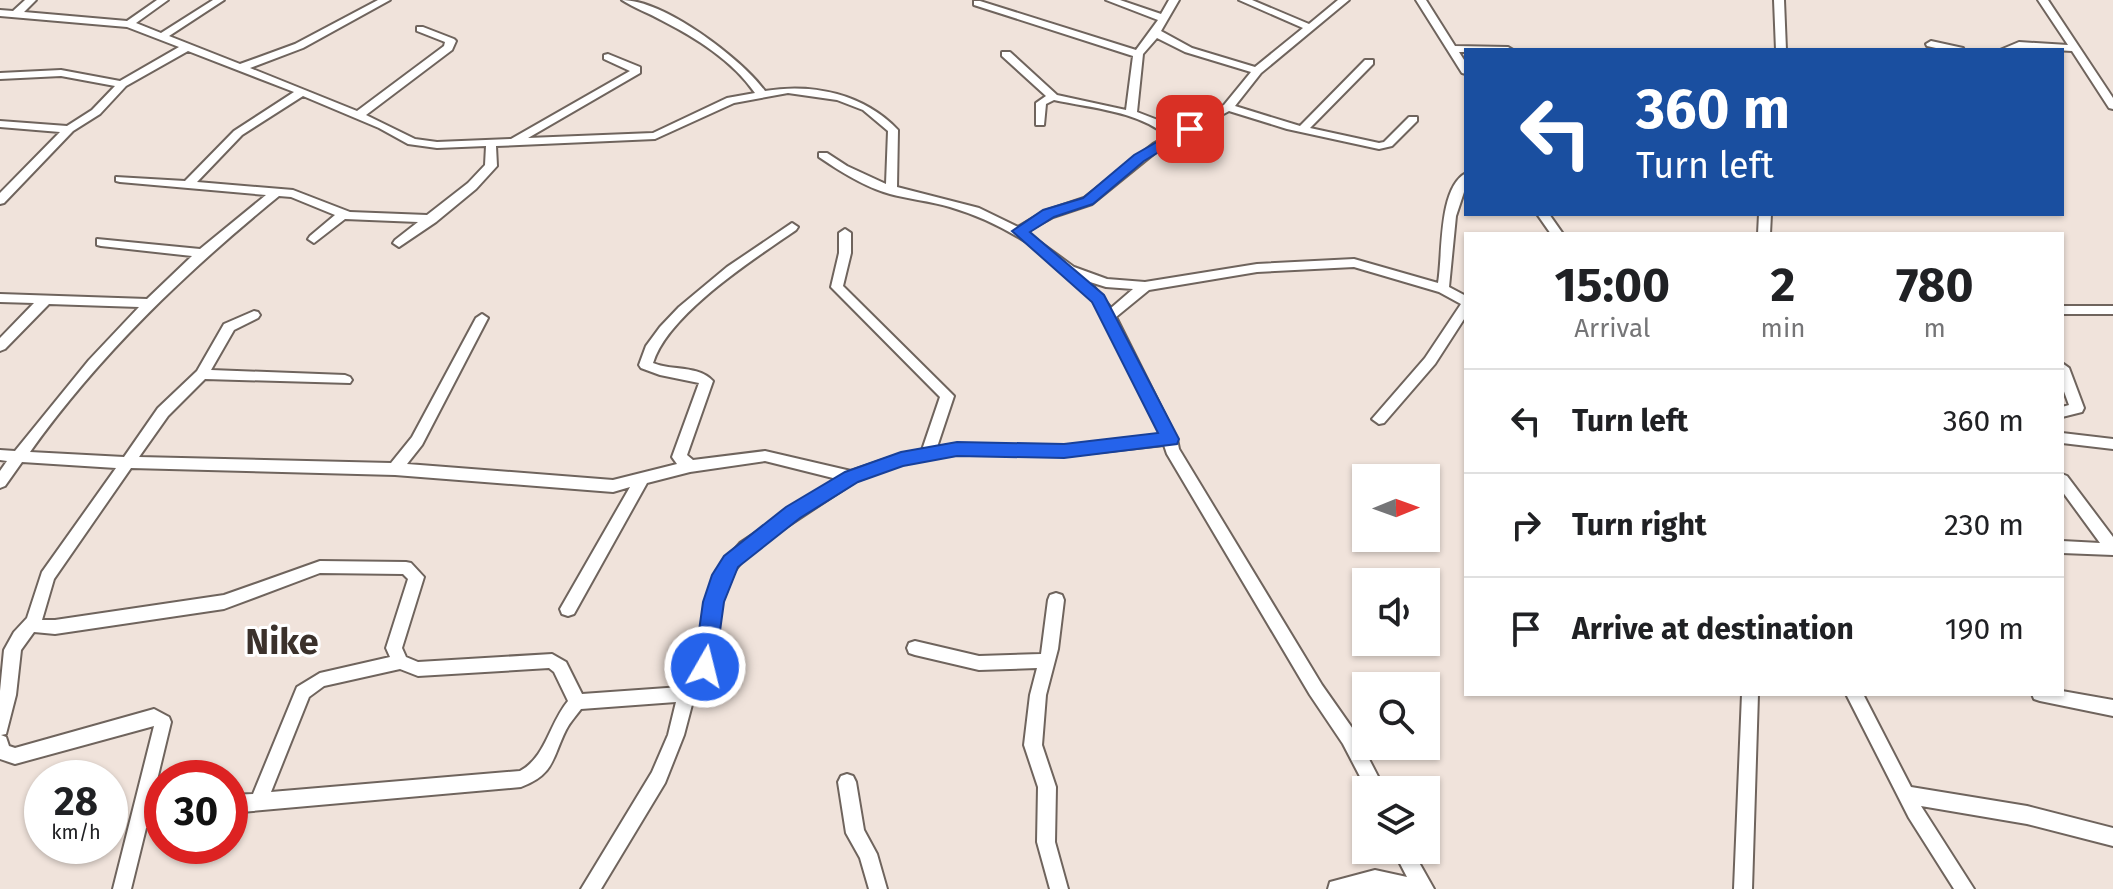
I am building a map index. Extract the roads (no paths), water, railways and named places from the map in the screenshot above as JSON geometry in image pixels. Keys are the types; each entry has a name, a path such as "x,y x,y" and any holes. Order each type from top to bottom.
{"street":[{"path":"15,15 31,0"},
{"path":"129,24 163,0"},
{"path":"165,35 219,0"},
{"path":"242,67 299,46 385,0"},
{"path":"627,0 718,49 752,77 761,93"},
{"path":"1111,0 1163,18"},
{"path":"1131,114 1138,54 1156,32 1174,0"},
{"path":"1244,0 1308,27"},
{"path":"1020,231 1049,214 1088,201 1139,158 1228,107 1257,71 1344,0"},
{"path":"1421,0 1464,67"},
{"path":"1779,0 1781,48"},
{"path":"2043,0 2113,106"},
{"path":"977,3 1138,54"},
{"path":"0,13 129,24 165,35 412,142 491,144 655,136 670,132 705,110 761,93 816,92 853,103 883,119 893,130 894,144 889,164 892,191"},
{"path":"357,116 448,48 451,41 420,29"},
{"path":"1156,32 1185,50 1257,71"},
{"path":"1931,44 1950,48"},
{"path":"2011,48 2019,45 2074,48"},
{"path":"0,200 69,129 96,112 122,84 187,47"},
{"path":"1454,49 1464,49"},
{"path":"1006,54 1053,97 1131,114 1159,124 1174,137"},
{"path":"511,143 635,73 636,69 608,57"},
{"path":"1303,129 1369,62"},
{"path":"0,76 61,73 122,84"},
{"path":"188,185 238,133 302,92"},
{"path":"1040,123 1041,103 1053,97"},
{"path":"1228,107 1303,129 1384,146 1413,119"},
{"path":"0,124 69,129"},
{"path":"399,243 432,219 491,166 491,144"},
{"path":"823,155 854,178 892,191 974,210 1020,231 1083,282 1109,316 1170,439 1172,450 1225,541 1349,738 1369,776"},
{"path":"120,179 293,194 343,214 432,219"},
{"path":"1443,289 1448,269 1448,223 1464,181"},
{"path":"0,482 18,456 146,303 201,253 275,194"},
{"path":"314,239 343,214"},
{"path":"690,466 679,457 706,381 689,374 652,369 646,365 646,357 666,329 704,292 792,227"},
{"path":"845,233 848,245 839,266 837,287 947,396 928,453"},
{"path":"101,242 201,253"},
{"path":"1063,268 1106,283 1145,286 1257,268 1354,263 1443,289 1464,303"},
{"path":"1109,316 1145,286"},
{"path":"0,298 146,303"},
{"path":"0,346 46,299"},
{"path":"1379,419 1430,361 1464,307"},
{"path":"2064,310 2113,310"},
{"path":"0,728 9,684 9,653 34,622 47,577 163,412 202,374 229,327 254,315"},
{"path":"395,469 417,441 462,350 482,318"},
{"path":"2064,373 2077,408 2064,411"},
{"path":"202,374 345,380"},
{"path":"2064,438 2113,444"},
{"path":"590,889 659,777 676,735 686,694 705,667 713,602 722,575 731,562 793,512 851,477 876,466 928,453 957,449 1076,451 1170,439"},
{"path":"0,455 395,469 613,486 690,466 765,456 851,477"},
{"path":"568,609 642,479"},
{"path":"2064,483 2108,542 2109,550 2064,547"},
{"path":"34,622 39,627 55,627 185,610 224,602 320,567 406,568 416,577 394,648 400,662"},
{"path":"1056,600 1047,661 1038,695 1033,745 1047,787 1046,842 1059,889"},
{"path":"915,648 979,663 1047,661"},
{"path":"258,802 303,692 320,680 400,662 418,669 552,661 560,667 577,702"},
{"path":"577,702 686,694"},
{"path":"1743,889 1750,696"},
{"path":"1855,696 1909,795 1915,812 1965,889"},
{"path":"2050,696 2113,708"},
{"path":"248,803 521,779 537,773 548,760 556,732 577,702"},
{"path":"0,743 2,752 15,756 154,717 163,722 163,733 122,889"},
{"path":"847,782 855,833 868,854 878,889"},
{"path":"1909,795 2027,815 2112,840"},
{"path":"139,821 144,820"},
{"path":"1410,864 1423,889"},
{"path":"1337,889 1375,879 1423,889"}],"district":[{"name":"Nike","path":"282,641"}]}
